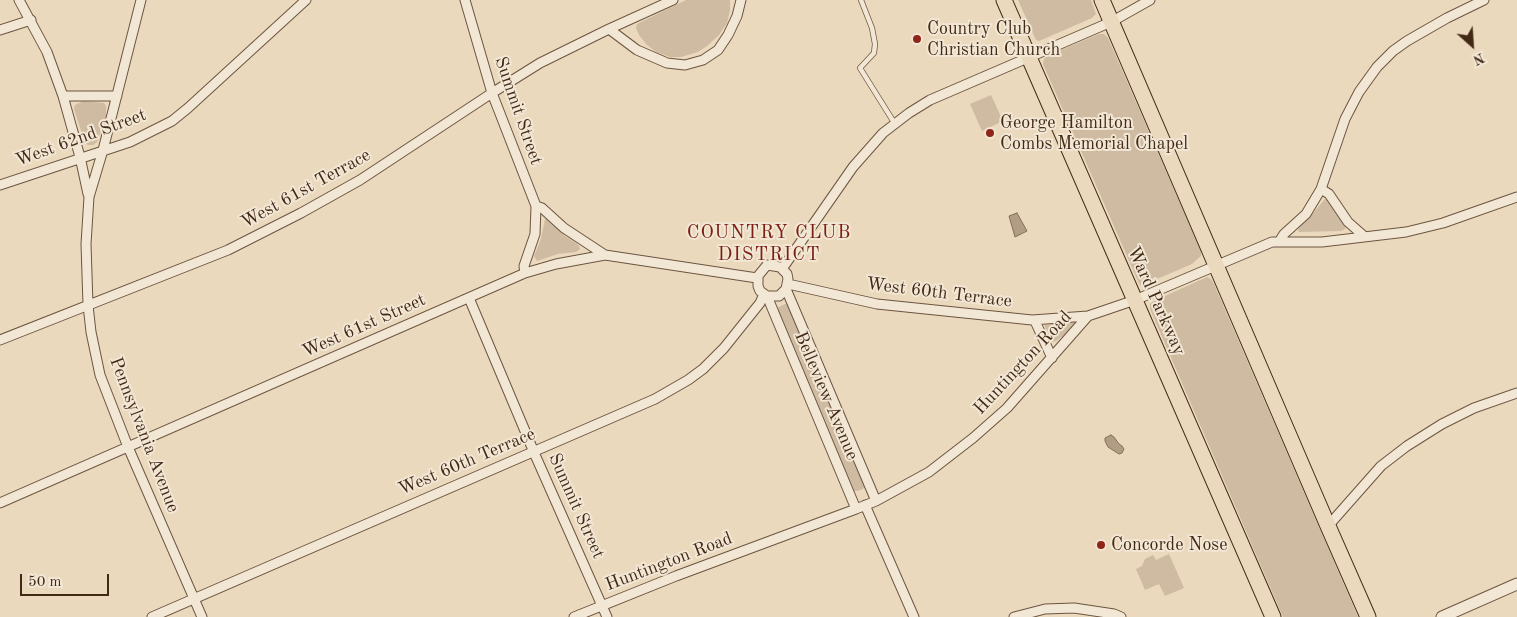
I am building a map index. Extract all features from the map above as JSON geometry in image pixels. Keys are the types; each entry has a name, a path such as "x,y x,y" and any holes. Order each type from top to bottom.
{"main road":[{"name":"Ward Parkway","path":"1004,0 1273,617"},
{"path":"1102,0 1215,266 1368,617"}],"street":[{"name":"Pennsylvania Avenue","path":"19,0 47,52 63,96 89,197"},
{"name":"Pennsylvania Avenue","path":"141,0 103,150 89,197 86,244 88,305 91,332 100,375 128,447 202,617"},
{"name":"West 62nd Street","path":"0,185 130,142 172,121 306,0"},
{"name":"Summit Street","path":"465,0 492,92 536,206"},
{"name":"West 61st Terrace","path":"0,340 228,250 301,213 360,180 492,92 540,63 673,0"},
{"path":"609,29 637,50 667,63 685,65 703,60 718,50 737,16 741,0"},
{"path":"782,269 853,167 883,133 895,124 930,100 1111,22 1150,0"},
{"path":"1279,242 1284,234 1306,214 1321,189 1345,119 1359,92 1377,67 1393,51 1407,41 1447,18 1484,0"},
{"path":"0,30 31,20"},
{"path":"63,96 116,96"},
{"path":"1321,189 1328,194 1348,222 1364,237"},
{"name":"Huntington Road","path":"574,617 876,501 929,472 973,438 1007,408 1088,316 1135,300 1272,242 1322,242 1406,232 1443,223 1517,197"},
{"path":"525,273 524,266 535,234 536,206 542,208 564,228 605,255"},
{"name":"West 61st Street","path":"0,503 525,273 556,264 605,255 757,278"},
{"path":"767,265 782,269 786,274 787,286 779,296 765,295 758,286 757,278 760,271 767,265"},
{"name":"West 60th Terrace","path":"787,286 877,304 1035,321 1088,316"},
{"name":"Belleview Avenue","path":"787,286 876,501"},
{"name":"West 60th Terrace","path":"152,617 655,399 688,380 702,369 724,348 765,295"},
{"name":"Belleview Avenue","path":"765,295 856,509"},
{"name":"Summit Street","path":"469,298 533,451 607,617"},
{"path":"1035,321 1052,358"},
{"path":"1328,526 1381,466 1407,446 1442,424 1474,408 1517,393"},
{"path":"865,505 914,617"},
{"path":"1442,617 1517,584"},
{"path":"1014,617 1045,609 1074,608 1114,614 1120,617"}],"lane":[{"path":"861,0 872,28 875,44 874,53 860,68 895,124"}],"shaded area":[{"path":"686,0 730,0 727,23 719,35 698,52 681,57 670,57 656,52 639,35 636,28 637,24"},
{"path":"1018,0 1091,0 1096,14 1092,18 1039,41 1036,40"},
{"path":"1099,34 1104,34 1108,38 1201,251 1201,256 1192,264 1143,285 1140,285 1137,279 1043,64 1047,56"},
{"path":"991,95 1003,121 982,131 970,104"},
{"path":"83,101 104,103 106,106 106,118 97,142 93,145 85,143 74,109 75,105"},
{"path":"1325,199 1328,200 1346,226 1345,229 1341,231 1299,232 1300,226"},
{"path":"1017,213 1027,231 1015,237 1009,216"},
{"path":"545,219 548,219 565,236 576,243 580,249 576,252 558,254 537,261 534,256 541,239"},
{"path":"1207,277 1214,284 1358,617 1283,617 1150,309 1150,304 1154,301"},
{"path":"788,304 865,486 863,489 854,491 851,488 777,311 777,308"},
{"path":"1077,322 1077,325 1052,342 1045,325"},
{"path":"1111,435 1124,449 1122,453 1119,454 1108,447 1105,438"},
{"path":"1169,554 1184,588 1165,596 1159,584 1145,590 1136,569 1142,566 1145,559 1153,555 1156,560"}],"place":[{"name":"Country Club Christian Church","path":"917,39"},
{"name":"George Hamilton Combs Memorial Chapel","path":"990,133"},
{"name":"Concorde Nose","path":"1101,545"}],"district":[{"name":"COUNTRY CLUB DISTRICT","path":"769,244"}]}
